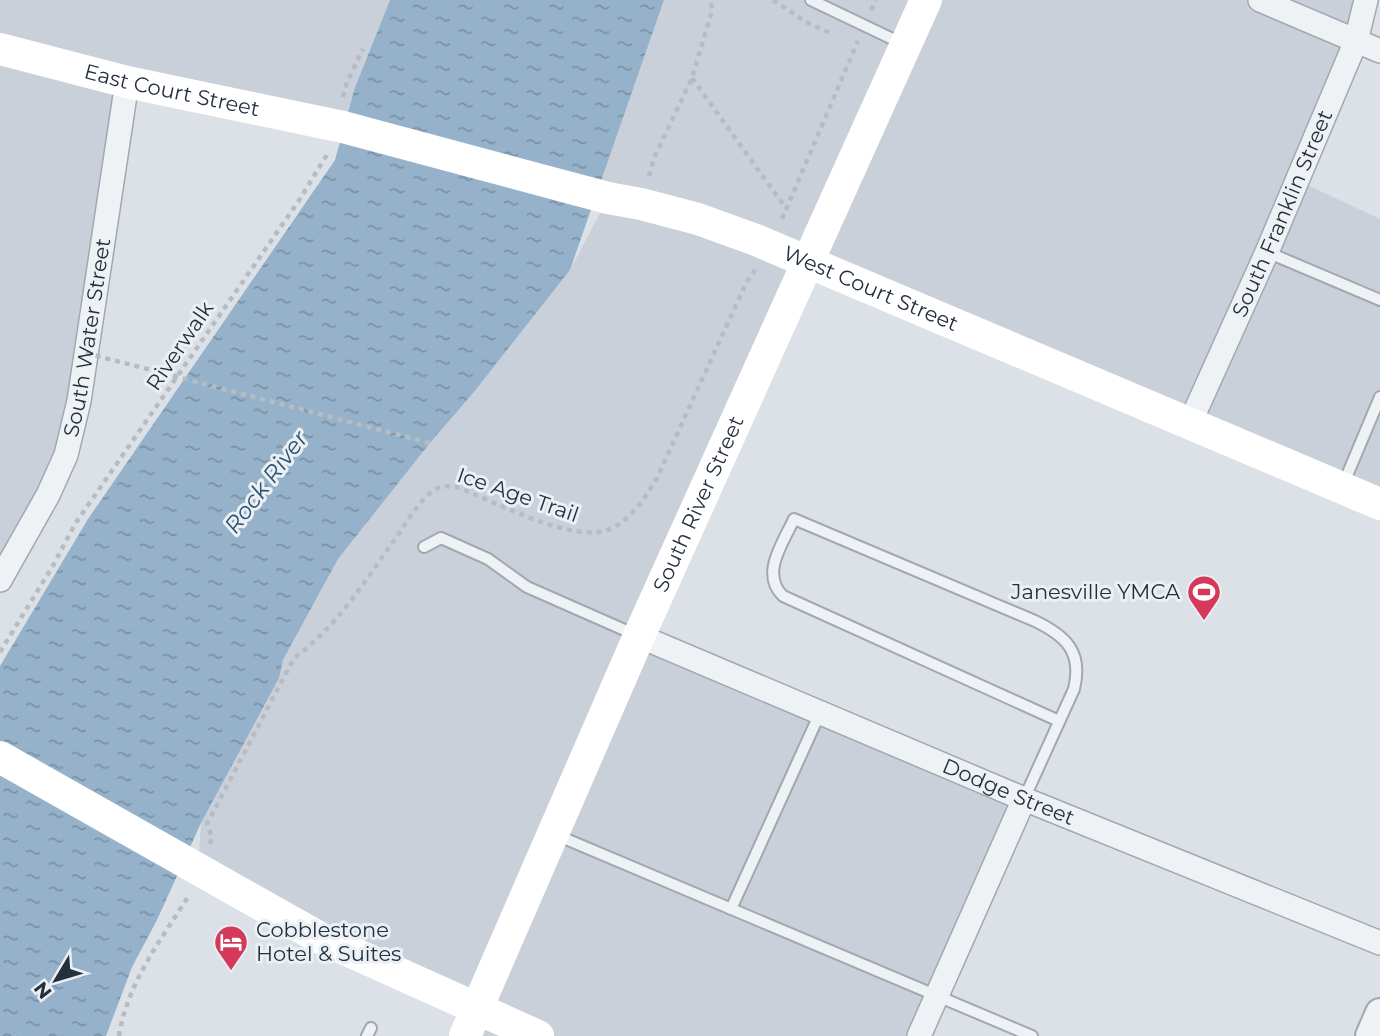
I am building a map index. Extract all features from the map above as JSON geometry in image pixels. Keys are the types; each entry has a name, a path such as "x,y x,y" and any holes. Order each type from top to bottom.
{"main road":[{"name":"South River Street","path":"471,1023 639,636 926,0"},
{"name":"East Court Street","path":"0,49 127,82 340,126"},
{"name":"West Court Street","path":"340,126 608,198 698,219 756,240 1380,504"},
{"path":"0,757 471,1023 538,1036"}],"street":[{"path":"1260,0 1380,51"},
{"name":"South Franklin Street","path":"1190,424 1267,252 1356,41 1366,0"},
{"name":"South Water Street","path":"0,580 60,472 79,401 127,82"},
{"name":"Dodge Street","path":"639,636 1024,799 1380,943"},
{"path":"919,1036 1024,799"},
{"path":"1370,1036 1380,1013"}],"lane":[{"path":"811,0 905,46"},
{"path":"1267,252 1380,300"},
{"path":"1342,488 1380,397"},
{"path":"1024,799 1074,689 1078,675 1076,659 1068,644 1054,630 794,519 774,564 772,575 775,589 783,597 1059,721"},
{"path":"424,547 441,538 488,559 527,587 639,636"},
{"path":"732,908 820,713"},
{"path":"553,833 1032,1036"}],"path":[{"path":"641,204 654,158 692,78 712,12 711,0"},
{"path":"692,78 786,208 876,0"},
{"name":"Riverwalk","path":"0,652 54,564 75,524 327,158 340,126 347,82 363,49"},
{"name":"Ice Age Trail","path":"294,658 315,643 434,490 446,486 457,487 547,524 586,534 609,529 630,515 642,503 657,478 747,281 772,248"},
{"path":"86,353 430,443"}],"shaded area":[{"path":"0,0 390,0 354,90 343,127 127,82 79,401 0,580"},
{"path":"664,0 1366,0 1297,180 1380,219 1380,504 808,262 639,636 1024,799 919,1036 465,1036 477,1010 198,869 201,823 278,678 283,660 338,559 570,270 608,198 600,182"}],"water":[{"name":"Rock River","path":"390,0 664,0 570,270 338,559 283,660 279,678 201,823 157,920 132,967 106,1036 0,1036 0,666 88,519 335,160 354,90"}],"place":[{"name":"Janesville YMCA","path":"1204,622"},
{"name":"Cobblestone Hotel & Suites","path":"231,972"}]}
